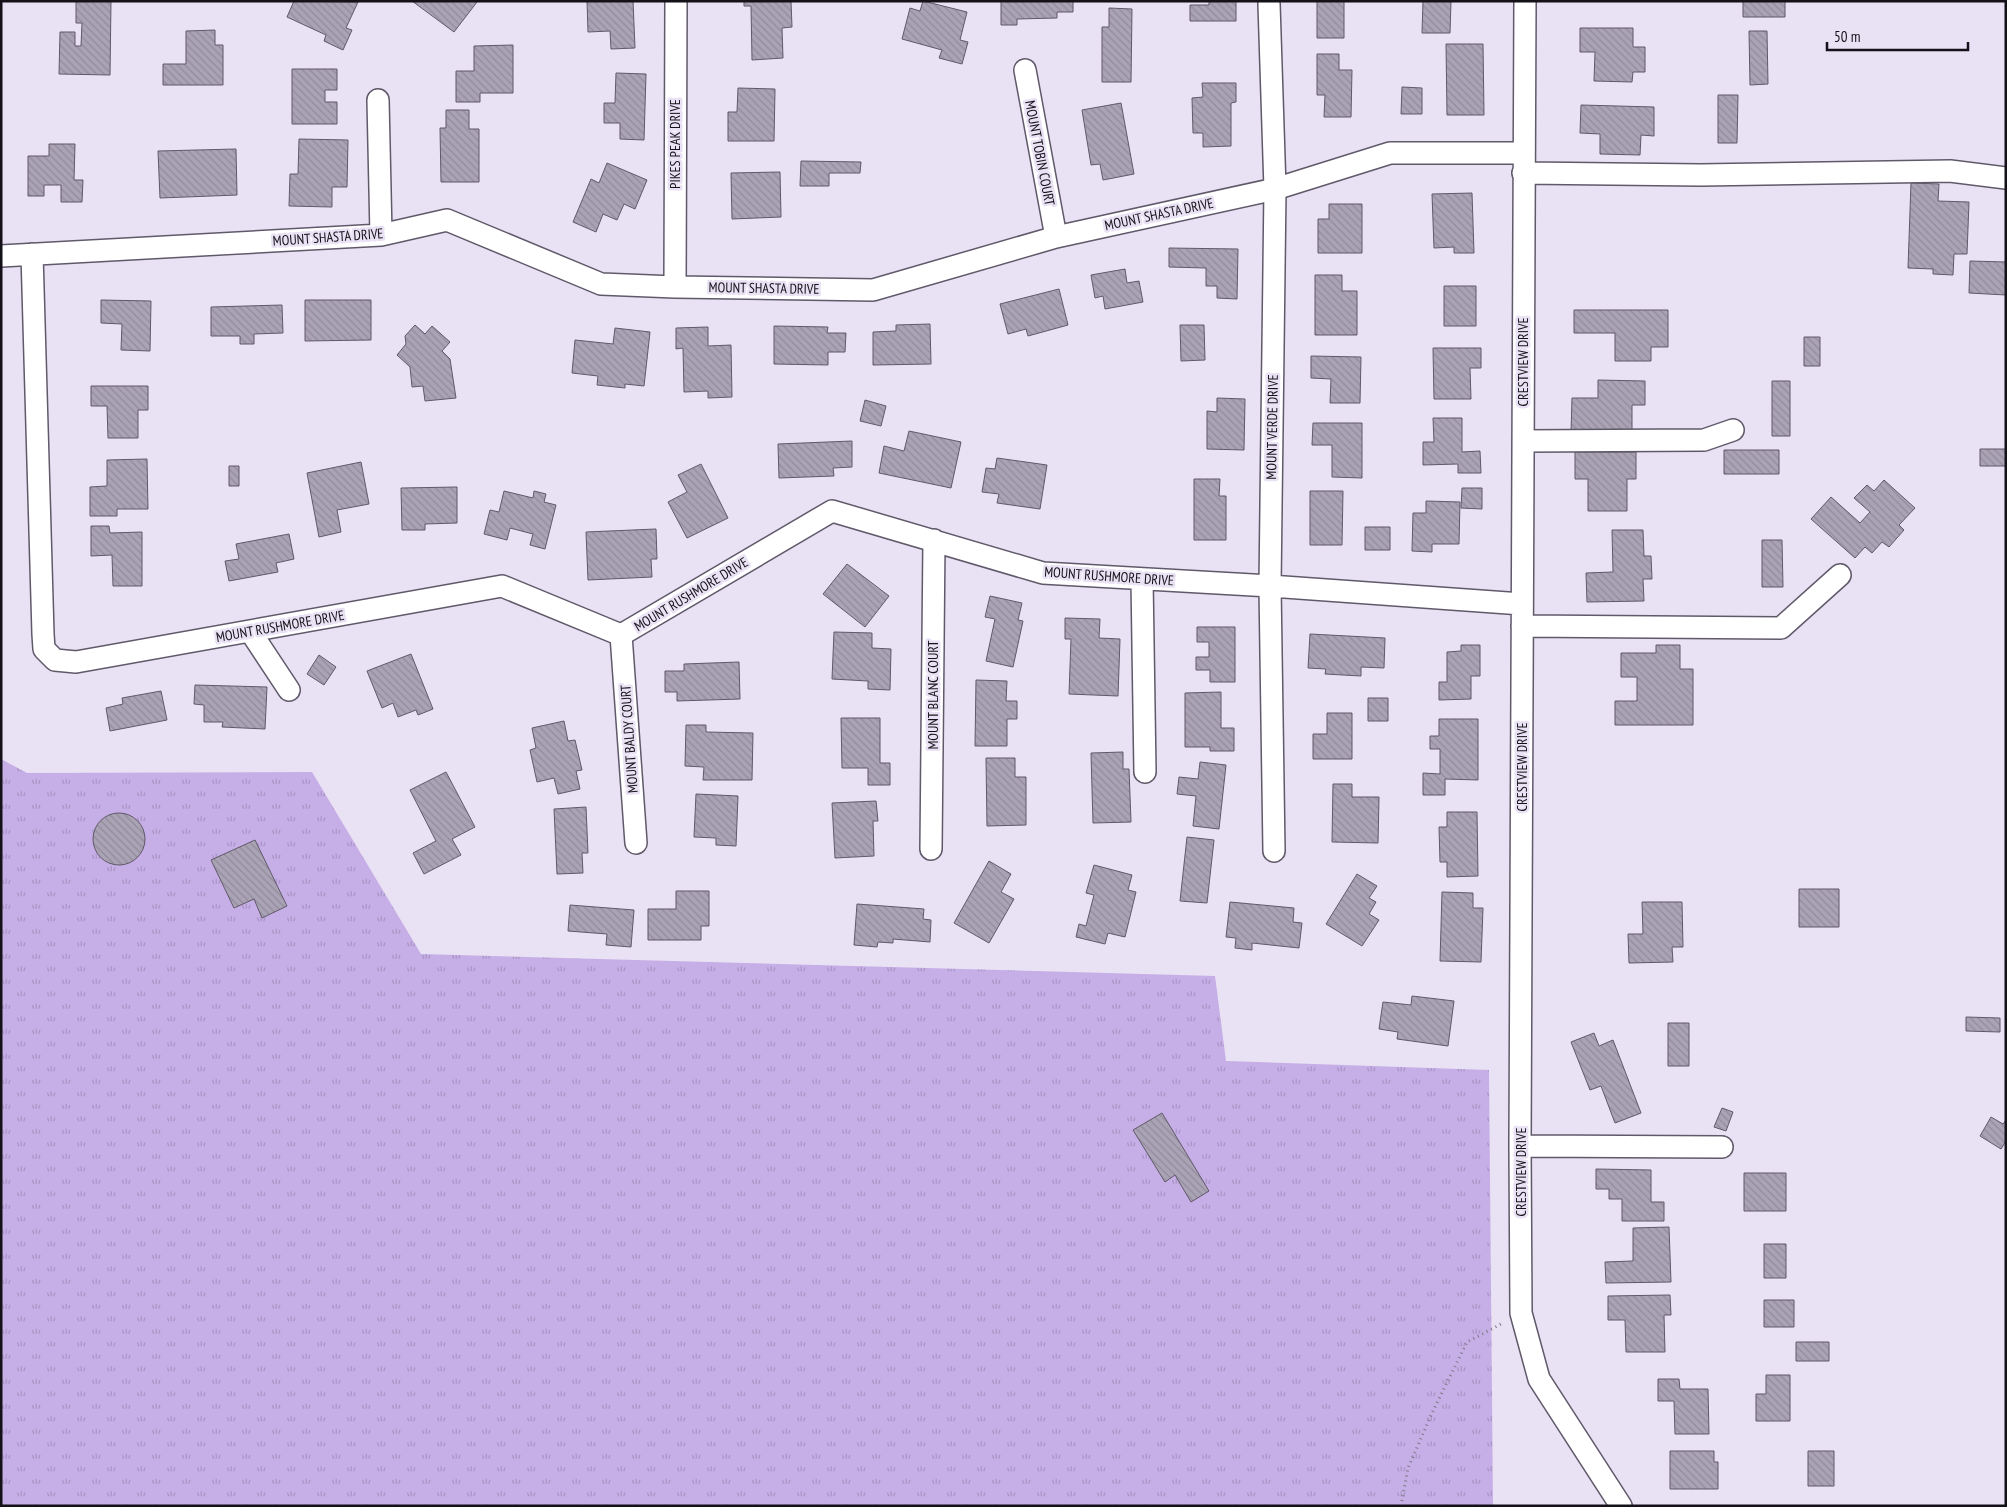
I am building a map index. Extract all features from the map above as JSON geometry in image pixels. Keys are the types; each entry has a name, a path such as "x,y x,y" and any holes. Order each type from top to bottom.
{"street":[{"name":"PIKES PEAK DRIVE","path":"674,287 676,1"},
{"name":"CRESTVIEW DRIVE","path":"1525,1 1520,1146 1522,1313 1539,1379 1621,1506"},
{"name":"MOUNT VERDE DRIVE","path":"1269,4 1275,189 1270,586 1274,851"},
{"name":"MOUNT TOBIN COURT","path":"1024,70 1056,236"},
{"path":"378,100 381,235"},
{"name":"MOUNT SHASTA DRIVE","path":"1,256 381,235 447,220 601,284 873,290 1056,236 1275,189 1390,153 1701,175 1950,171 2006,178"},
{"name":"MOUNT RUSHMORE DRIVE","path":"32,254 44,649 55,660 76,662 502,586 621,635 832,511 1043,573 1270,586 1522,604"},
{"path":"1522,441 1704,440 1733,430"},
{"name":"MOUNT BLANC COURT","path":"931,849 934,540"},
{"path":"1522,626 1781,628 1840,575"},
{"path":"1142,579 1145,772"},
{"path":"250,631 288,690"},
{"name":"MOUNT BALDY COURT","path":"621,635 636,842"},
{"path":"1520,1146 1722,1147"}],"path":[{"path":"1401,1506 1408,1468 1432,1413 1467,1342 1522,1313"}],"green space":[{"path":"1,759 27,773 312,772 421,954 1215,976 1226,1061 1489,1070 1493,1506 1,1506"}],"building":[{"path":"76,1 111,1 110,75 59,74 60,32 75,32 75,46 81,46 82,23 76,23"},
{"path":"294,1 358,2 346,28 352,30 343,50 324,41 326,35 287,17"},
{"path":"412,1 476,1 477,2 454,32"},
{"path":"587,1 633,1 635,48 611,49 610,31 588,32"},
{"path":"744,1 791,1 792,27 782,28 783,58 752,60 751,6 744,6"},
{"path":"923,1 967,12 960,40 968,42 962,64 939,58 942,50 902,39 910,8 920,11"},
{"path":"1001,1 1073,1 1073,12 1057,12 1057,18 1017,19 1017,25 1001,25"},
{"path":"1209,1 1236,1 1236,21 1190,21 1190,5 1209,5"},
{"path":"1317,1 1344,1 1344,38 1317,38"},
{"path":"1423,1 1451,1 1450,33 1422,33"},
{"path":"1743,1 1785,1 1785,17 1743,17"},
{"path":"1109,8 1132,9 1131,82 1102,82 1102,27 1109,27"},
{"path":"1580,28 1633,28 1633,47 1645,47 1645,72 1633,72 1632,82 1594,81 1595,52 1580,52"},
{"path":"215,30 215,45 223,45 223,85 163,85 163,64 186,64 186,31"},
{"path":"1749,31 1767,31 1768,84 1750,85"},
{"path":"1446,44 1483,44 1484,115 1447,115"},
{"path":"513,45 513,93 480,93 480,102 456,102 456,71 474,71 474,46"},
{"path":"1317,54 1339,54 1339,70 1352,70 1351,117 1324,117 1325,95 1317,95"},
{"path":"292,69 337,69 337,90 325,90 325,102 337,102 337,124 292,124"},
{"path":"616,73 646,74 644,140 620,139 620,123 604,123 604,103 615,103"},
{"path":"1202,83 1236,83 1236,102 1231,103 1231,146 1203,147 1203,133 1193,133 1192,98 1203,97"},
{"path":"1402,87 1422,88 1422,114 1401,114"},
{"path":"738,88 775,89 774,141 728,141 728,112 737,112"},
{"path":"1718,95 1738,95 1737,143 1718,143"},
{"path":"1121,103 1134,174 1103,180 1100,164 1091,165 1082,110"},
{"path":"1581,105 1654,107 1654,136 1641,135 1640,155 1600,154 1600,134 1580,133"},
{"path":"446,110 469,110 469,129 479,129 479,182 441,182 440,128 446,128"},
{"path":"299,139 348,140 347,187 332,187 332,207 289,206 290,174 298,174"},
{"path":"49,144 75,144 74,180 83,180 82,202 61,202 61,185 44,185 44,196 28,196 28,156 49,156"},
{"path":"236,149 237,195 160,198 158,151"},
{"path":"801,161 861,162 860,173 829,173 829,186 800,186"},
{"path":"607,163 647,180 635,209 624,204 617,220 603,214 596,232 573,222 591,179 599,183"},
{"path":"780,172 781,217 732,219 731,173"},
{"path":"1911,183 1939,184 1938,201 1969,202 1967,254 1954,254 1953,275 1933,274 1933,269 1908,268"},
{"path":"1472,193 1474,253 1454,253 1454,247 1434,248 1432,194"},
{"path":"1329,204 1362,204 1362,253 1318,253 1318,219 1329,219"},
{"path":"1169,248 1238,249 1237,299 1217,298 1217,286 1206,286 1206,268 1169,267"},
{"path":"1970,261 2006,262 2006,295 1969,293"},
{"path":"1125,269 1127,283 1139,281 1143,302 1105,309 1103,296 1095,298 1091,275"},
{"path":"1315,275 1342,275 1342,291 1357,291 1357,335 1315,335"},
{"path":"1444,286 1476,286 1476,326 1444,326"},
{"path":"1059,289 1068,325 1028,336 1026,329 1008,334 1000,304"},
{"path":"101,300 151,301 150,351 121,350 122,324 101,323"},
{"path":"305,300 371,300 371,340 305,341"},
{"path":"282,305 283,333 254,334 254,344 240,344 240,336 211,336 211,307"},
{"path":"1574,310 1668,310 1668,347 1651,347 1651,361 1615,361 1615,333 1574,333"},
{"path":"930,324 931,364 873,365 873,332 896,331 896,325"},
{"path":"415,325 425,334 432,326 450,342 442,351 450,359 456,398 425,401 423,386 412,387 410,367 397,355 406,344 405,336"},
{"path":"1180,325 1204,325 1205,360 1181,361"},
{"path":"774,326 828,327 827,333 846,333 845,352 828,352 828,365 774,364"},
{"path":"708,327 708,346 731,345 732,397 708,398 708,391 684,392 683,348 676,349 676,328"},
{"path":"615,328 650,332 644,386 625,384 625,388 597,385 598,376 572,373 575,340 613,344"},
{"path":"1804,337 1820,337 1820,366 1804,366"},
{"path":"1433,348 1481,348 1481,368 1470,368 1471,399 1434,399"},
{"path":"1311,356 1361,357 1360,403 1330,403 1331,379 1311,378"},
{"path":"1598,380 1645,381 1645,405 1632,405 1632,434 1571,433 1572,398 1598,398"},
{"path":"1772,381 1790,381 1790,436 1772,436"},
{"path":"91,386 148,386 148,410 138,410 138,438 108,438 107,406 91,406"},
{"path":"1217,398 1245,399 1244,450 1207,449 1207,411 1217,412"},
{"path":"865,400 886,406 881,426 860,421"},
{"path":"1433,418 1462,418 1462,452 1480,451 1481,473 1458,473 1458,464 1423,465 1423,442 1434,442"},
{"path":"1313,423 1362,423 1362,478 1332,477 1332,445 1312,445"},
{"path":"909,431 961,442 951,488 879,473 884,446 904,451"},
{"path":"852,441 852,467 833,468 834,476 779,478 778,444"},
{"path":"1980,449 2006,449 2006,466 1980,466"},
{"path":"1724,450 1779,450 1779,474 1724,474"},
{"path":"1575,452 1636,452 1636,479 1627,479 1627,511 1588,511 1588,479 1575,479"},
{"path":"997,458 1047,465 1040,509 997,503 999,494 982,492 986,468 995,469"},
{"path":"147,459 148,509 117,509 117,516 90,516 90,487 107,486 107,460"},
{"path":"361,462 369,504 337,510 341,532 319,537 307,473"},
{"path":"701,464 728,518 687,538 668,502 687,492 678,475"},
{"path":"229,466 239,466 239,486 229,486"},
{"path":"1194,479 1220,479 1219,496 1226,496 1226,540 1194,540"},
{"path":"1884,480 1915,508 1899,525 1904,530 1889,547 1882,542 1872,553 1865,547 1855,558 1811,519 1831,497 1860,523 1870,512 1854,498 1867,485 1874,491"},
{"path":"457,487 457,523 425,524 425,530 402,530 401,488"},
{"path":"1462,488 1482,488 1482,509 1461,508"},
{"path":"504,491 533,498 534,491 546,494 544,502 556,505 545,549 530,545 533,534 510,528 507,540 484,534 490,510 499,512"},
{"path":"1310,491 1343,491 1342,545 1310,545"},
{"path":"1426,501 1460,502 1459,544 1432,544 1432,552 1412,551 1413,513 1426,513"},
{"path":"91,526 109,526 110,533 142,532 142,586 113,586 112,555 91,556"},
{"path":"1365,527 1390,527 1390,550 1365,550"},
{"path":"656,529 657,559 651,559 652,577 588,580 586,532"},
{"path":"1612,530 1643,530 1644,556 1651,556 1652,579 1643,579 1644,601 1587,602 1586,573 1613,572"},
{"path":"289,534 294,559 276,563 278,572 229,581 225,561 239,559 236,544"},
{"path":"1762,540 1782,540 1783,587 1762,587"},
{"path":"847,564 889,596 865,627 823,594"},
{"path":"990,596 1022,603 1018,620 1023,621 1013,667 986,661 995,619 985,617"},
{"path":"1065,618 1100,619 1099,638 1120,639 1118,696 1069,694 1071,639 1065,639"},
{"path":"1197,627 1235,627 1235,682 1210,682 1210,670 1196,670 1196,657 1209,657 1209,642 1197,642"},
{"path":"834,632 872,633 872,648 891,649 890,690 868,689 868,681 832,679"},
{"path":"1310,634 1385,638 1384,668 1361,667 1361,676 1325,674 1326,669 1308,668"},
{"path":"1461,645 1480,645 1480,676 1471,676 1471,699 1439,700 1439,682 1447,682 1447,652 1461,651"},
{"path":"1656,645 1680,645 1680,669 1693,669 1693,725 1615,725 1615,701 1637,701 1637,677 1621,677 1621,653 1656,653"},
{"path":"411,654 433,709 418,715 416,710 398,717 393,703 382,708 367,671"},
{"path":"319,655 336,667 324,685 307,674"},
{"path":"739,662 740,699 677,701 677,692 665,692 665,671 684,671 684,664"},
{"path":"976,680 1007,681 1006,701 1017,701 1017,719 1007,719 1007,746 975,746"},
{"path":"195,685 267,687 265,729 222,727 223,722 204,722 204,705 194,704"},
{"path":"161,691 167,720 110,731 106,708 123,704 122,698"},
{"path":"1221,692 1221,728 1234,728 1234,751 1210,751 1210,747 1185,747 1185,693"},
{"path":"1368,698 1388,698 1388,721 1368,721"},
{"path":"1327,713 1352,713 1352,759 1313,759 1313,734 1327,734"},
{"path":"841,718 880,718 880,763 890,763 890,785 868,785 868,768 842,768"},
{"path":"1439,719 1478,719 1478,780 1445,779 1445,795 1423,795 1423,773 1440,774 1440,749 1430,749 1430,736 1439,736"},
{"path":"564,721 568,741 575,740 582,770 576,771 580,789 558,794 554,778 537,782 530,750 536,748 532,728"},
{"path":"686,725 706,725 706,732 753,733 752,780 703,780 704,767 685,766"},
{"path":"1123,752 1123,769 1129,769 1131,822 1093,823 1091,753"},
{"path":"986,758 1015,758 1015,777 1026,777 1026,825 987,826"},
{"path":"1200,762 1226,765 1219,829 1193,826 1196,796 1177,794 1179,777 1198,779"},
{"path":"446,772 475,827 452,839 461,855 424,874 413,853 436,841 410,790"},
{"path":"1333,784 1352,784 1352,797 1379,797 1378,843 1332,842"},
{"path":"696,794 738,796 736,846 716,845 716,838 694,837"},
{"path":"876,801 878,821 873,821 874,856 835,858 832,803"},
{"path":"586,807 588,853 582,853 583,873 557,874 554,809"},
{"path":"1447,812 1477,812 1478,876 1447,877 1447,862 1440,862 1439,827 1447,827"},
{"path":"119,813 133,817 141,825 145,839 141,853 133,861 119,865 105,861 97,853 93,839 97,825 105,817"},
{"path":"1187,837 1214,840 1207,903 1180,901"},
{"path":"255,840 287,906 262,918 254,899 234,908 211,860"},
{"path":"989,861 1011,874 1001,892 1014,899 989,943 954,923"},
{"path":"1094,865 1132,875 1128,890 1136,892 1125,937 1108,933 1105,944 1076,937 1079,924 1086,926 1094,895 1086,893"},
{"path":"1357,874 1377,886 1369,898 1376,902 1369,914 1379,920 1362,946 1326,924"},
{"path":"1799,889 1839,889 1839,927 1799,927"},
{"path":"676,891 709,891 709,926 701,926 701,940 648,940 648,909 676,909"},
{"path":"1442,892 1473,893 1473,908 1483,908 1481,962 1440,961"},
{"path":"1230,902 1294,908 1293,922 1302,923 1299,948 1252,943 1252,950 1235,948 1236,938 1226,937"},
{"path":"1642,902 1682,902 1683,947 1672,947 1673,962 1629,963 1628,934 1643,934"},
{"path":"857,904 924,909 923,919 931,920 930,942 893,939 893,943 878,942 877,947 854,945"},
{"path":"570,905 634,910 631,947 606,945 607,934 568,931"},
{"path":"1412,996 1454,1001 1448,1046 1397,1039 1398,1032 1379,1029 1383,1002 1411,1005"},
{"path":"1966,1017 2000,1018 2000,1032 1966,1031"},
{"path":"1668,1023 1689,1023 1689,1066 1668,1066"},
{"path":"1594,1033 1599,1046 1613,1040 1641,1113 1615,1123 1601,1086 1590,1090 1571,1042"},
{"path":"1722,1108 1733,1112 1726,1131 1714,1127"},
{"path":"1162,1113 1209,1191 1191,1202 1175,1175 1165,1182 1133,1130"},
{"path":"1991,1117 2003,1124 2006,1120 2006,1141 2001,1149 1980,1136"},
{"path":"1596,1169 1651,1170 1651,1202 1664,1202 1664,1221 1622,1221 1622,1199 1609,1199 1609,1189 1596,1189"},
{"path":"1744,1173 1786,1173 1786,1211 1744,1211"},
{"path":"1669,1227 1671,1282 1606,1283 1605,1262 1633,1261 1633,1228"},
{"path":"1764,1244 1786,1244 1786,1278 1764,1278"},
{"path":"1670,1295 1671,1315 1664,1315 1665,1352 1626,1352 1625,1320 1608,1320 1608,1296"},
{"path":"1764,1300 1794,1300 1794,1327 1764,1327"},
{"path":"1796,1342 1829,1342 1829,1361 1796,1361"},
{"path":"1766,1375 1790,1375 1790,1421 1756,1421 1756,1394 1766,1394"},
{"path":"1658,1379 1679,1379 1680,1389 1708,1389 1709,1434 1675,1434 1674,1401 1658,1401"},
{"path":"1670,1451 1714,1451 1714,1462 1718,1462 1718,1489 1670,1489"},
{"path":"1808,1451 1834,1451 1834,1486 1808,1486"}]}
